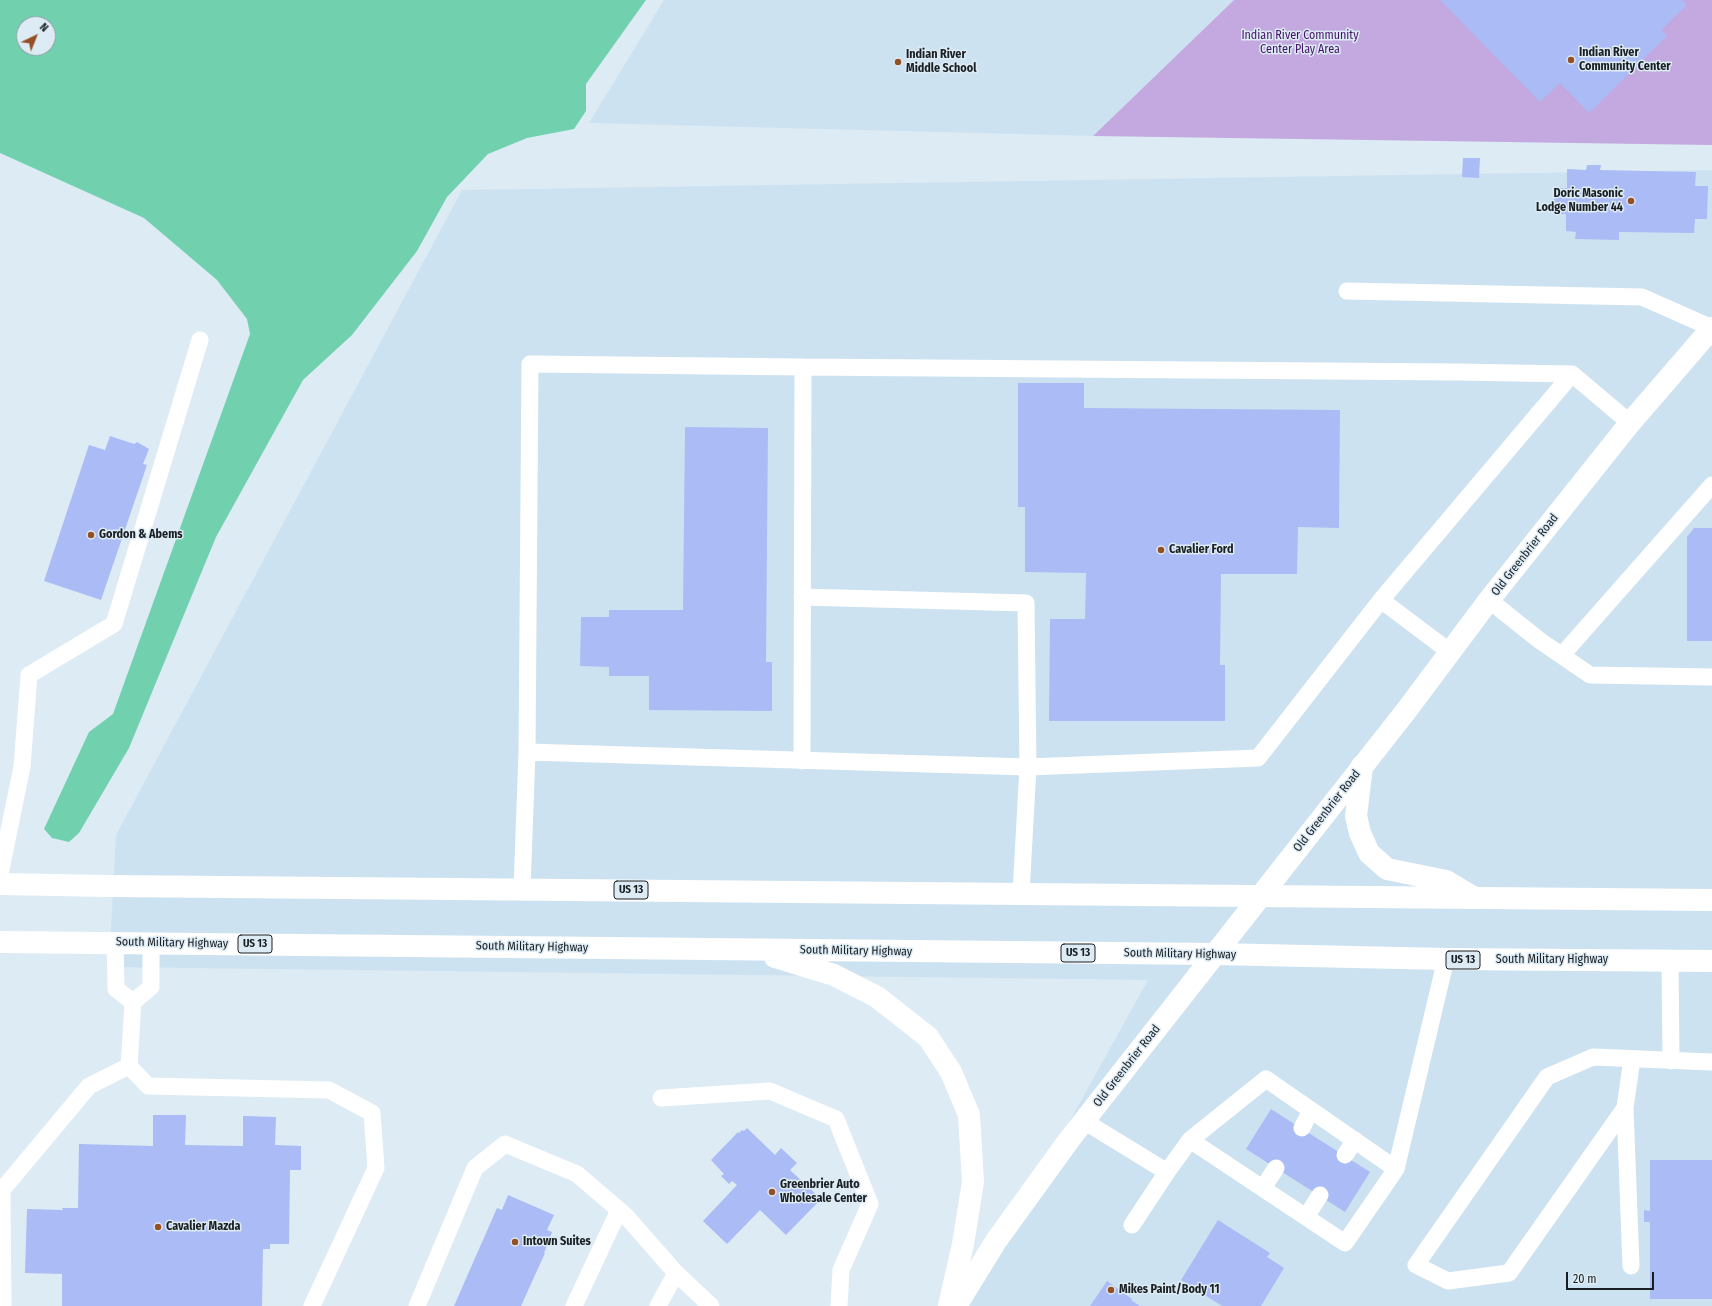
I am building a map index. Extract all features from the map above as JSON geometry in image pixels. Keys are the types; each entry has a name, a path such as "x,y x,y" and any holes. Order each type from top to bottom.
{"main road":[{"name":"Old Greenbrier Road","path":"956,1306 996,1241 1069,1140 1362,766 1489,600 1630,423 1712,328"},
{"path":"1362,766 1356,816 1360,833 1369,852 1387,869 1446,882 1472,897"},
{"name":"US 13","path":"0,884 1712,900"},
{"name":"South Military Highway","path":"0,942 1215,954 1446,959 1712,961"},
{"path":"751,950 834,975 877,997 928,1037 951,1072 969,1115 973,1182 963,1244 949,1306"}],"lane":[{"path":"1347,291 1642,297 1712,328"},
{"path":"0,874 22,767 29,675 114,624 200,340"},
{"path":"522,889 527,752 530,364 1572,374 1630,423"},
{"path":"801,367 803,367 802,761"},
{"path":"527,752 1028,767 1258,758 1381,600 1572,374"},
{"path":"1562,655 1712,485"},
{"path":"802,597 1026,603 1028,767 1021,893"},
{"path":"1381,600 1450,652"},
{"path":"1489,600 1562,655 1590,674 1712,677"},
{"path":"115,943 116,989 133,1002"},
{"path":"152,943 151,988 133,1002 130,1066 148,1086 329,1090 372,1113 376,1168 312,1306"},
{"path":"1190,1140 1345,1242 1396,1169 1446,959"},
{"path":"1670,961 1671,1061"},
{"path":"1625,1108 1508,1273 1448,1281 1416,1265 1547,1077 1593,1057 1712,1062"},
{"path":"1631,1266 1625,1108 1632,1059"},
{"path":"3,1306 2,1190 89,1086 130,1066"},
{"path":"1132,1225 1190,1140 1266,1079 1396,1169"},
{"path":"661,1098 770,1091 836,1119 870,1204 841,1270 839,1306"},
{"path":"1302,1128 1312,1110"},
{"path":"1084,1121 1167,1172"},
{"path":"1345,1155 1355,1140"},
{"path":"417,1306 476,1168 505,1144 577,1174 626,1216 676,1273 711,1306"},
{"path":"1263,1188 1276,1168"},
{"path":"1306,1217 1320,1195"},
{"path":"574,1306 619,1210"},
{"path":"658,1306 676,1273"}],"shaded area":[{"path":"0,0 646,0 586,84 586,111 574,129 527,138 488,154 447,197 417,251 352,335 303,380 216,537 129,748 79,833 69,842 52,838 44,829 89,732 113,714 250,334 247,319 217,280 144,218 0,153"},
{"name":"Indian River Middle School","path":"664,0 1234,0 1093,136 589,123"},
{"path":"1712,170 1712,1306 967,1306 1148,980 109,967 116,835 462,190"}],"green space":[{"name":"Indian River Community Center Play Area","path":"1234,0 1712,0 1712,145 1093,136"}],"building":[{"name":"Indian River Community Center","path":"1440,0 1682,0 1687,5 1661,30 1667,36 1589,113 1560,83 1540,102"},
{"path":"1463,158 1480,158 1479,178 1462,177"},
{"name":"Doric Masonic Lodge Number 44","path":"1587,165 1601,165 1600,170 1696,172 1695,186 1708,186 1707,219 1695,219 1694,233 1619,232 1619,240 1575,239 1576,232 1566,231 1566,214 1554,214 1554,188 1567,188 1567,169 1586,170"},
{"name":"Cavalier Ford","path":"1018,383 1084,383 1084,408 1340,410 1339,528 1298,527 1297,574 1221,574 1220,665 1225,665 1225,721 1049,721 1050,619 1085,619 1086,573 1025,572 1025,507 1018,507"},
{"path":"685,427 768,428 766,662 772,662 772,711 649,710 649,676 609,676 609,667 580,666 581,617 609,617 609,610 683,610"},
{"name":"Gordon & Abems","path":"110,436 134,444 137,442 149,449 143,464 147,465 101,600 44,581 89,445 105,450"},
{"path":"1694,528 1712,528 1712,641 1687,641 1687,537"},
{"path":"1271,1109 1370,1172 1345,1212 1246,1149"},
{"name":"Cavalier Mazda","path":"153,1115 186,1115 185,1145 243,1146 243,1116 276,1117 275,1145 301,1146 301,1170 290,1170 289,1244 270,1244 270,1249 263,1249 262,1306 62,1306 62,1274 25,1273 27,1209 63,1210 62,1208 78,1208 79,1144 153,1146"},
{"name":"Greenbrier Auto Wholesale Center","path":"747,1128 775,1155 781,1148 797,1163 790,1170 821,1199 786,1235 760,1210 727,1244 703,1221 737,1185 732,1181 729,1184 721,1176 724,1174 711,1160 738,1132 739,1133 742,1130 744,1131"},
{"path":"1650,1160 1712,1160 1712,1299 1650,1299 1650,1222 1644,1222 1644,1210 1650,1211"},
{"name":"Intown Suites","path":"508,1195 554,1215 547,1230 552,1232 545,1253 521,1306 454,1306 497,1208 502,1210"},
{"path":"1218,1220 1270,1253 1267,1257 1284,1268 1261,1306 1222,1306 1181,1280"},
{"name":"Mikes Paint/Body 11","path":"1107,1281 1132,1299 1131,1300 1140,1306 1090,1306"}],"place":[{"name":"Indian River Community Center","path":"1571,60"},
{"name":"Indian River Middle School","path":"898,62"},
{"name":"Doric Masonic Lodge Number 44","path":"1631,201"},
{"name":"Gordon & Abems","path":"91,535"},
{"name":"Cavalier Ford","path":"1161,550"},
{"name":"Greenbrier Auto Wholesale Center","path":"772,1192"},
{"name":"Cavalier Mazda","path":"158,1227"},
{"name":"Intown Suites","path":"515,1242"},
{"name":"Mikes Paint/Body 11","path":"1111,1290"}]}
